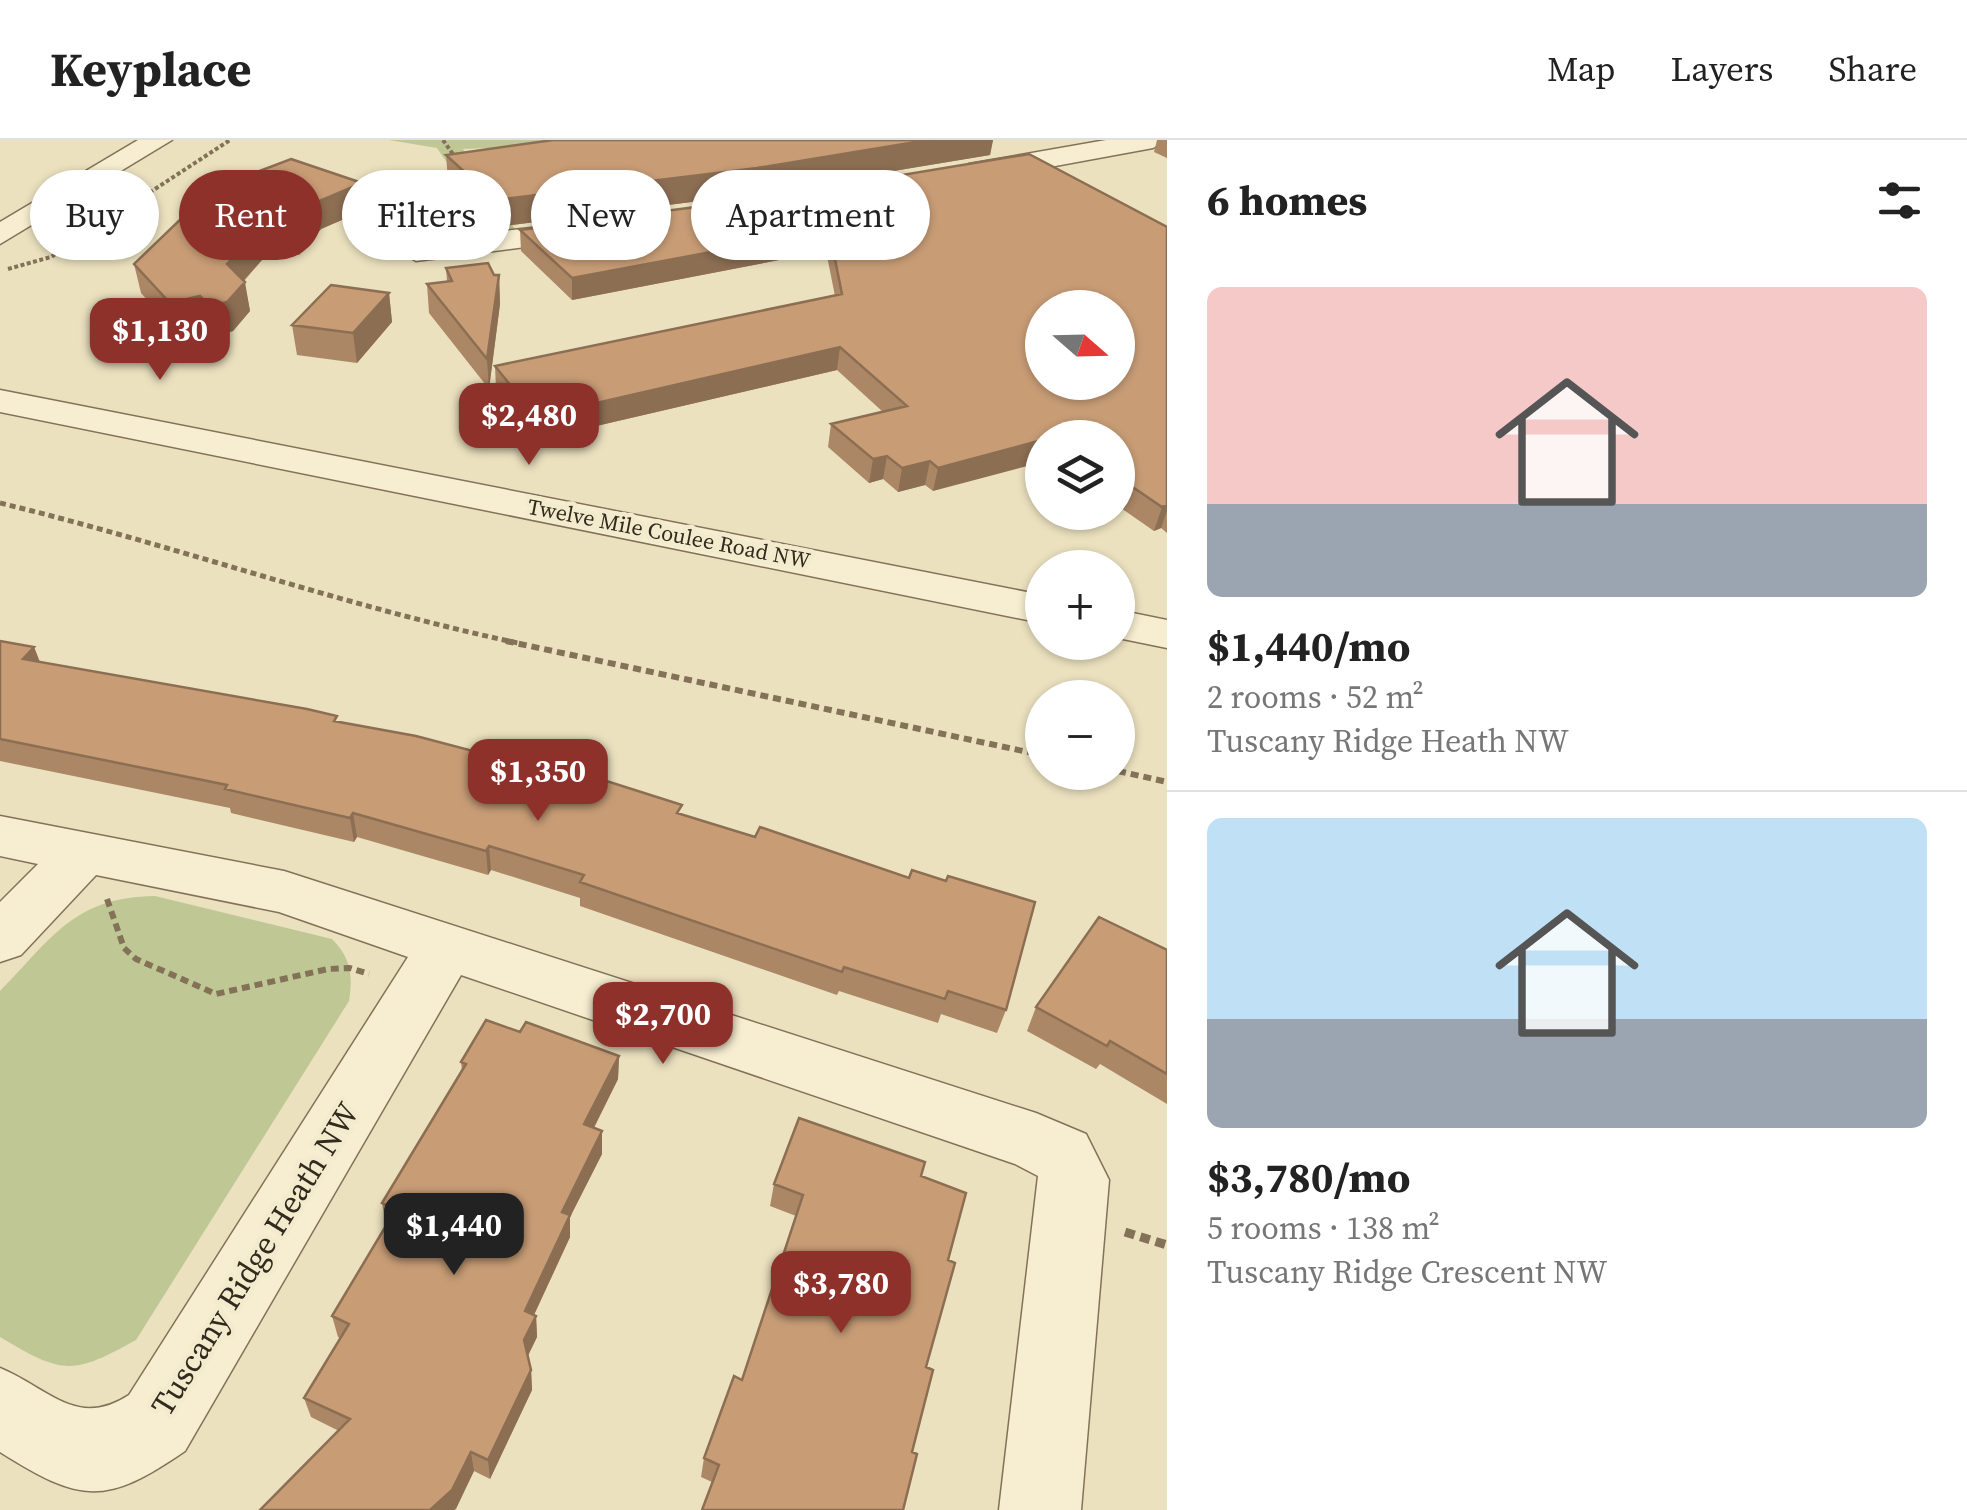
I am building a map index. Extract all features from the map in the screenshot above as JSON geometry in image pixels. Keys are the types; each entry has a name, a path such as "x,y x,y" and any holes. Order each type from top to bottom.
{"street":[{"path":"0,235 158,140"},
{"path":"936,179 1153,140"},
{"path":"0,374 300,458"},
{"name":"Twelve Mile Coulee Road NW","path":"0,401 1025,606"},
{"path":"1135,627 1167,634"},
{"path":"0,836 69,868 284,892 434,967 1036,1142 1062,1155 1074,1180 1040,1510"},
{"path":"0,938 69,868"},
{"name":"Tuscany Ridge Heath NW","path":"0,1406 73,1452 117,1450 157,1423 434,967"}],"path":[{"path":"0,271 52,257 230,140"},
{"path":"444,140 460,166"},
{"path":"0,504 95,526 400,618 1025,750"},
{"path":"1135,775 1167,782"},
{"path":"69,868 106,896 124,948 136,959 216,994 276,978 350,968 434,967"}],"green space":[{"path":"389,140 698,140 463,149 477,170 452,170 437,148"},
{"path":"155,896 332,939 349,967 349,1001 136,1340 97,1360 68,1366 54,1364 0,1337 0,991 51,938 84,913 127,898"}],"building":[{"path":"553,140 928,140 757,168 691,170 691,176 671,179 671,170 531,170 531,196 511,198 511,170 462,170 446,155"},
{"path":"1029,154 1167,227 1167,505 1162,507 1135,489 1135,420 1025,420 1025,445 938,468 930,461 902,468 887,456 873,459 831,424 907,406 840,347 579,407 575,403 551,408 542,397 523,401 495,366 842,294 835,260 930,260 930,170"},
{"path":"291,159 342,176 342,191 322,200 322,170 262,170"},
{"path":"691,208 691,256 671,260 671,210"},
{"path":"179,221 179,260 231,260 227,264 245,282 227,302 210,306 200,296 170,303 134,264 138,260 159,260 159,240"},
{"path":"531,229 531,240 520,230"},
{"path":"552,260 668,260 572,278"},
{"path":"488,263 494,275 499,275 487,359 427,284 452,281 446,268"},
{"path":"331,285 389,293 353,333 292,325"},
{"path":"0,641 34,647 23,659 307,709 337,716 334,721 416,736 549,771 553,764 682,805 677,813 755,837 760,827 909,878 912,870 946,881 948,876 1035,902 1006,1010 948,991 945,999 844,967 842,972 580,882 584,875 489,846 486,851 353,813 350,818 225,789 227,785 0,739"},
{"path":"1099,917 1167,950 1167,1074 1110,1041 1107,1046 1036,1007"},
{"path":"486,1020 520,1032 526,1022 619,1056 584,1124 602,1131 562,1212 570,1215 525,1311 536,1316 524,1340 531,1370 488,1460 471,1452 452,1490 430,1510 260,1510 350,1419 304,1398 349,1324 332,1316 396,1209 382,1203 466,1064 461,1062"},
{"path":"799,1118 925,1162 921,1176 966,1193 948,1260 955,1263 926,1367 933,1370 912,1452 917,1454 903,1510 702,1510 719,1465 704,1458 734,1376 742,1380 803,1195 774,1184"}]}
